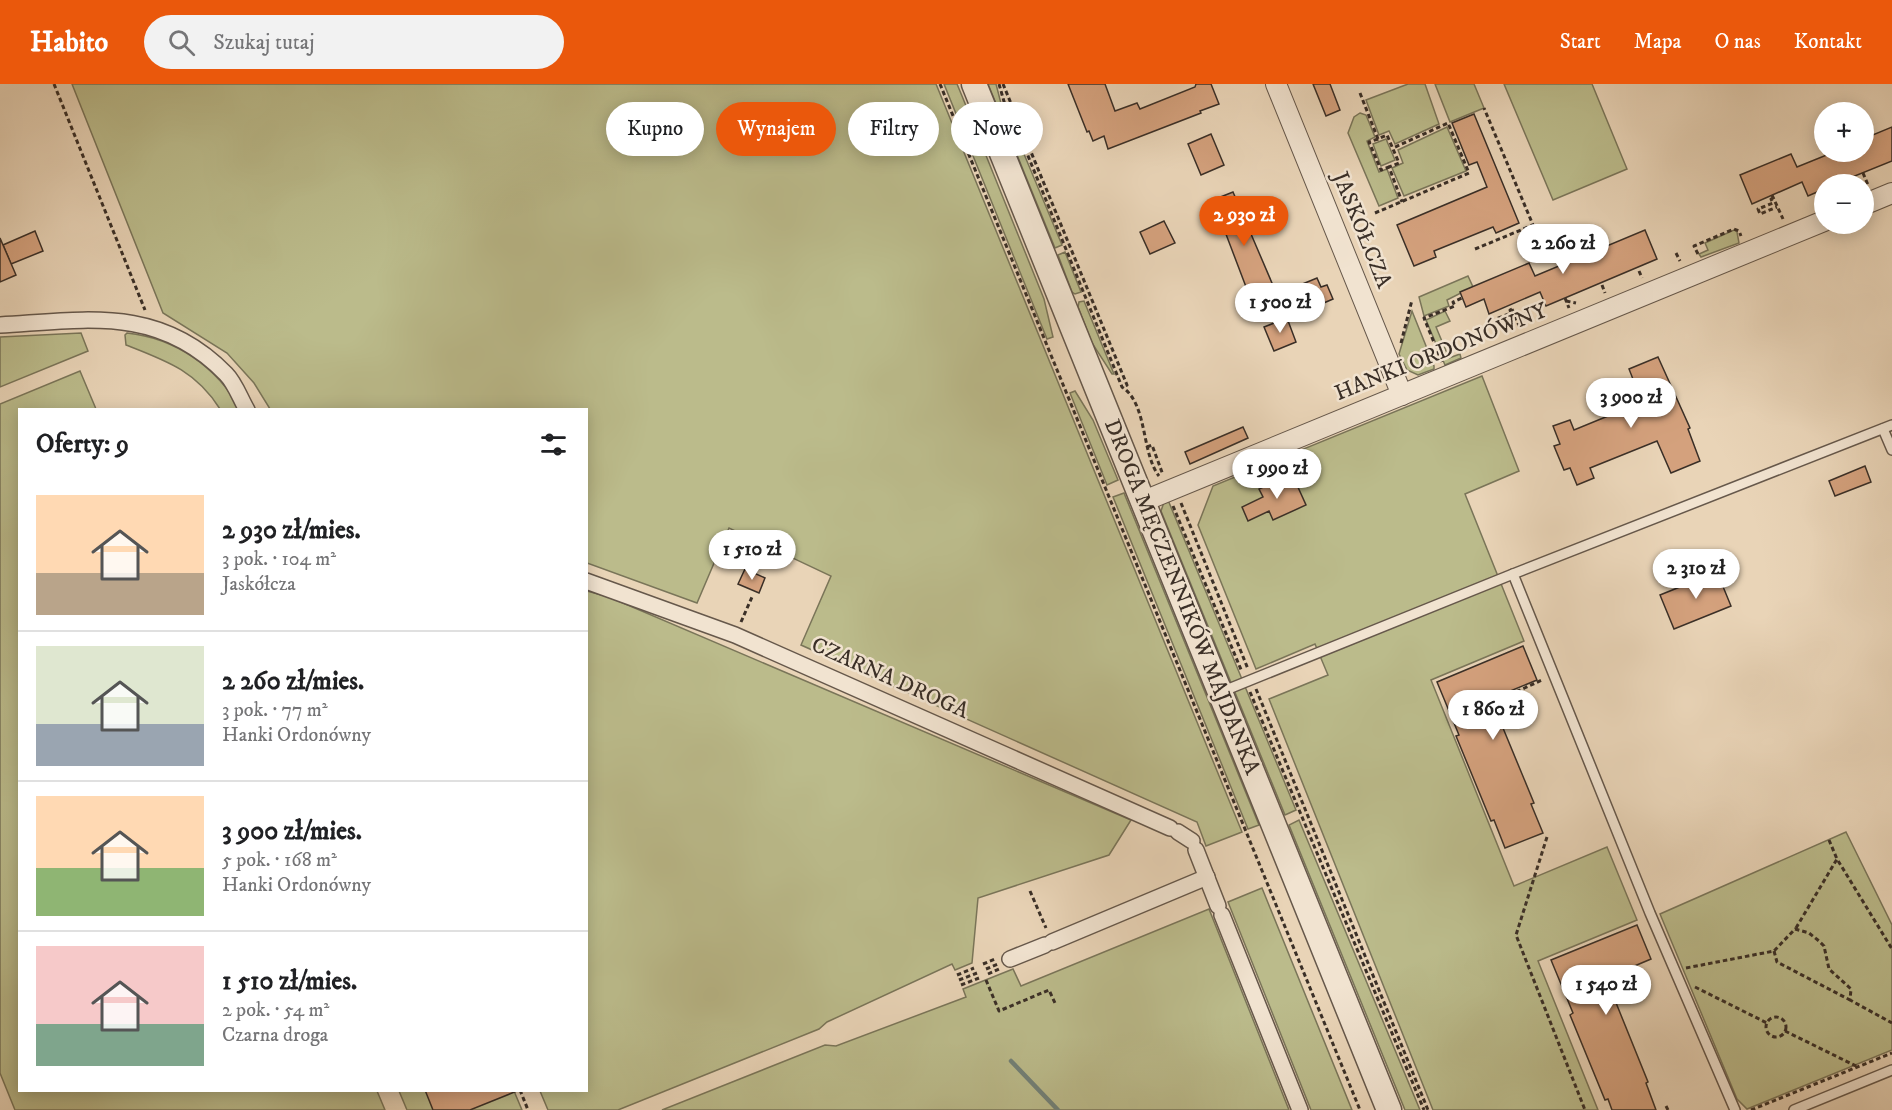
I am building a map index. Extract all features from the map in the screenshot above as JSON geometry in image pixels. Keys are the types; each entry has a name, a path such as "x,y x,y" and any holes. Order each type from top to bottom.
{"street":[{"name":"DROGA MĘCZENNIKÓW MAJDANKA","path":"974,84 1389,1110"},
{"name":"JASKÓŁCZA","path":"1276,84 1402,395"},
{"path":"1874,200 1892,193"},
{"name":"HANKI ORDONÓWNY","path":"1144,501 1173,495 1402,395 1814,225"},
{"path":"0,325 110,319 151,326 192,345 219,367 227,375 246,408"},
{"name":"CZARNA DROGA","path":"588,582 735,635 1174,830 1194,846 1207,877"},
{"path":"1010,959 1207,877 1300,1110"}],"lane":[{"path":"1220,692 1888,427 1892,450"},
{"path":"1513,574 1682,988 1735,1110"},
{"path":"1794,1110 1892,1070"}],"path":[{"path":"54,84 151,326"},
{"path":"940,84 1360,1110"},
{"path":"1001,84 1005,102"},
{"path":"1001,84 1127,385 1117,388"},
{"path":"1360,93 1378,139"},
{"path":"1475,249 1533,225 1484,108"},
{"path":"1376,213 1468,173 1448,123 1393,148"},
{"path":"1387,135 1393,148 1399,163 1381,170 1369,142 1387,135"},
{"path":"1028,156 1122,387 1129,391 1144,428 1147,447 1156,472 1173,495 1426,1110"},
{"path":"1389,166 1402,201"},
{"path":"1777,207 1760,214 1758,209 1773,203 1771,199 1773,196 1785,227"},
{"path":"1701,261 1694,246 1734,229 1739,231 1744,243"},
{"path":"1444,367 1424,318 1455,306 1453,302 1462,298"},
{"path":"1400,345 1412,300"},
{"path":"1515,317 1498,324 1496,320 1511,313 1512,308 1524,335"},
{"path":"1141,449 1152,445 1160,470"},
{"path":"1173,495 1243,674"},
{"path":"735,635 752,597"},
{"path":"1496,701 1542,681 1539,671"},
{"path":"1248,685 1426,1110"},
{"path":"1547,837 1516,934 1585,1110"},
{"path":"1829,840 1837,859 1892,950"},
{"path":"1676,972 1774,951 1796,929 1837,859"},
{"path":"1030,891 1048,944"},
{"path":"1796,929 1815,936 1824,946 1829,969 1851,989 1850,1000"},
{"path":"1774,951 1778,962 1892,1023"},
{"path":"957,975 974,968"},
{"path":"959,980 977,975 961,985"},
{"path":"986,980 999,1011 1049,990 1055,1003"},
{"path":"1682,988 1689,985 1767,1023"},
{"path":"1773,1017 1782,1019 1786,1024 1785,1031 1781,1035 1774,1036 1767,1030 1767,1023 1773,1017"},
{"path":"1785,1031 1858,1067"},
{"path":"1751,1110 1892,1053"},
{"path":"521,1092 528,1110"}],"green space":[{"path":"72,84 936,84 951,121 951,156 965,156 1242,832 1206,846 1197,822 801,645 831,576 729,528 697,603 588,563 588,408 269,408 254,383 227,353 163,313"},
{"path":"944,84 957,84 964,102 951,102"},
{"path":"988,84 996,84 1001,102 995,102"},
{"path":"1408,84 1425,84 1439,124 1395,144 1389,131 1379,135 1366,100"},
{"path":"1435,84 1474,84 1484,108 1450,122"},
{"path":"1504,84 1592,84 1627,169 1553,200"},
{"path":"1360,113 1366,115 1375,137 1367,141 1379,172 1387,169 1398,198 1379,206 1348,133 1354,117"},
{"path":"1447,127 1466,171 1404,196 1392,168 1403,163 1398,150"},
{"path":"1386,139 1395,160 1381,166 1373,144"},
{"path":"973,156 986,156 1044,299 1053,337 1047,339"},
{"path":"1017,156 1025,156 1062,245 1055,248"},
{"path":"1734,230 1737,232 1739,243 1701,257 1699,254 1708,250 1705,243"},
{"path":"1065,252 1081,292 1075,294 1072,292 1058,255"},
{"path":"1468,276 1473,287 1447,300 1449,306 1424,316 1419,297"},
{"path":"1084,301 1114,374 1092,343 1078,307 1079,302"},
{"path":"1412,311 1434,366 1434,369 1418,375 1407,370 1399,354"},
{"path":"1445,311 1450,321 1436,327 1449,358 1460,354 1461,358 1445,365 1426,320"},
{"path":"81,333 88,351 0,387 0,337"},
{"path":"127,333 162,341 193,357 219,380 239,408 219,408 191,376 155,356 126,345 125,335"},
{"path":"80,371 96,408 18,408 18,1092 377,1092 385,1110 15,1110 0,1073 0,404"},
{"path":"1482,376 1519,471 1465,494 1524,641 1431,680 1514,886 1607,847 1637,920 1538,961 1598,1110 1433,1110 1269,699 1328,675 1315,644 1256,669 1198,525 1213,486"},
{"path":"1075,391 1093,420 1118,480 1107,485 1070,393"},
{"path":"1124,493 1259,825 1248,829 1113,497"},
{"path":"1168,500 1296,810 1285,815 1161,511 1164,502"},
{"path":"588,591 609,597 1131,820 1109,855 978,898 972,963 955,970 952,964 827,1022 819,1029 618,1110 548,1110 540,1092 588,1092"},
{"path":"1299,820 1420,1110 1405,1110 1289,825"},
{"path":"1846,832 1892,925 1892,1050 1747,1109 1737,1099 1660,914"},
{"path":"1262,888 1352,1110 1311,1110 1228,902"},
{"path":"1209,909 1289,1110 662,1110 825,1045 836,1046 966,997 963,989 1013,969 1021,986"},
{"path":"399,1092 514,1092 522,1110 407,1110"}],"building":[{"path":"1068,84 1105,84 1115,111 1137,103 1140,109 1195,87 1196,84 1211,84 1219,104 1108,149 1104,136 1093,141 1089,131 1087,132"},
{"path":"1313,84 1330,84 1340,110 1326,116"},
{"path":"1474,114 1519,223 1496,233 1493,227 1434,251 1436,257 1414,266 1397,225 1487,187 1477,162 1469,165 1452,123"},
{"path":"1892,127 1892,161 1860,174 1814,174 1814,193 1808,196 1802,182 1752,204 1740,175 1791,154 1797,167 1814,160 1814,162 1874,162 1874,134"},
{"path":"1211,134 1224,165 1201,175 1188,144"},
{"path":"1233,192 1275,290 1251,300 1213,200"},
{"path":"1164,221 1175,243 1150,254 1140,232"},
{"path":"1645,230 1657,259 1546,306 1540,292 1489,314 1484,299 1466,307 1460,292 1529,263 1535,276"},
{"path":"35,231 43,251 11,264 3,245"},
{"path":"0,238 16,275 0,282"},
{"path":"1317,278 1321,287 1327,285 1333,299 1298,314 1288,290"},
{"path":"1287,318 1296,342 1274,351 1264,327"},
{"path":"1658,357 1690,428 1688,429 1700,461 1671,473 1657,441 1590,468 1594,478 1577,485 1570,468 1564,470 1554,446 1560,444 1553,426 1570,420 1574,430 1642,402 1629,369"},
{"path":"1243,427 1248,438 1190,464 1185,452"},
{"path":"1865,466 1871,482 1835,496 1829,481"},
{"path":"1292,474 1306,505 1273,520 1269,511 1248,521 1242,507 1263,497 1259,489"},
{"path":"745,569 765,578 759,593 738,584"},
{"path":"1717,572 1731,606 1674,629 1660,595"},
{"path":"1523,646 1537,680 1491,699 1534,803 1531,804 1543,833 1505,848 1494,820 1491,821 1456,736 1459,735 1437,682"},
{"path":"1637,925 1651,959 1606,978 1648,1082 1646,1083 1656,1110 1612,1110 1608,1099 1605,1100 1570,1015 1573,1013 1551,960"},
{"path":"426,1092 515,1092 470,1110 433,1110"}],"waterway":[{"path":"1011,1061 1058,1110"}]}
